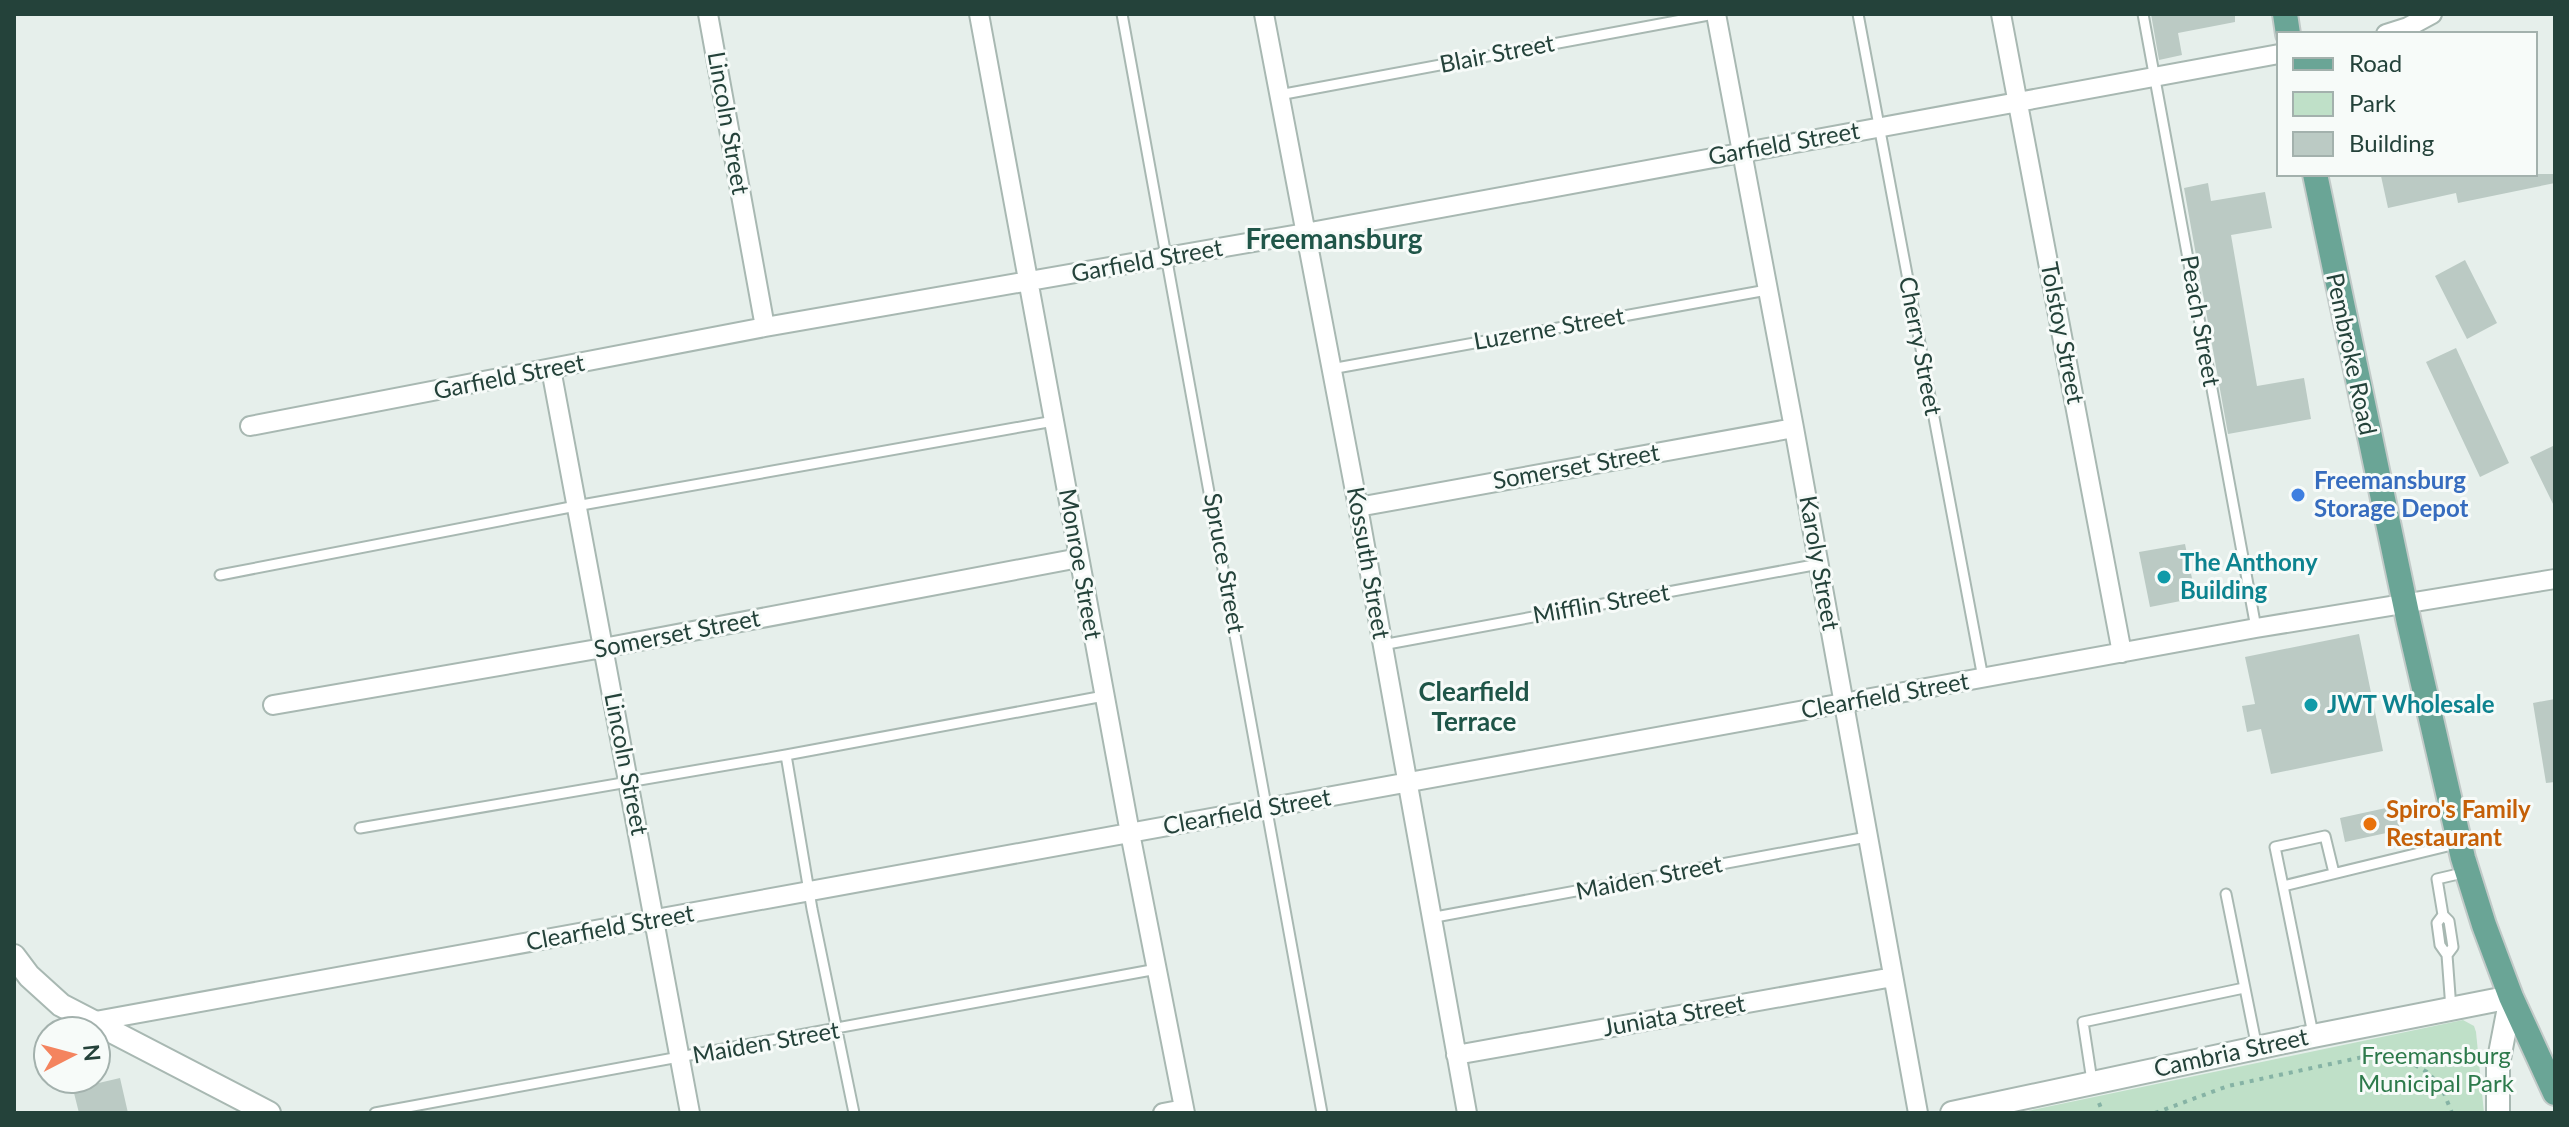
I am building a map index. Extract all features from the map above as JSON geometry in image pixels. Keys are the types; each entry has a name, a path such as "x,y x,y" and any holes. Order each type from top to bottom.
{"main road":[{"name":"Pembroke Road","path":"2315,176 2405,602 2467,872 2511,997 2555,1093"}],"street":[{"name":"Lincoln Street","path":"708,14 765,327"},
{"name":"Monroe Street","path":"979,14 1104,696 1184,1111"},
{"name":"Kossuth Street","path":"1264,14 1358,507 1467,1113"},
{"name":"Karoly Street","path":"1715,14 1794,428 1918,1113"},
{"name":"Tolstoy Street","path":"2001,14 2122,653"},
{"path":"2392,32 2432,14"},
{"name":"Garfield Street","path":"250,426 765,327 1305,233 2277,54"},
{"name":"Lincoln Street","path":"551,369 690,1113"},
{"name":"Somerset Street","path":"1358,507 1794,428"},
{"name":"Somerset Street","path":"273,705 603,648 1079,558"},
{"name":"Clearfield Street","path":"112,1018 2256,628 2555,579"},
{"path":"14,956 44,992 79,1015"},
{"name":"Juniata Street","path":"1456,1055 1893,977"},
{"path":"2498,1113 2499,1050 2511,997"},
{"name":"Cambria Street","path":"1952,1113 2096,1093 2257,1048 2511,997"},
{"path":"112,1033 269,1113"},
{"path":"1163,1113 1184,1111"}],"lane":[{"name":"Spruce Street","path":"1122,14 1269,808 1322,1113"},
{"name":"Blair Street","path":"1279,95 1715,14"},
{"name":"Cherry Street","path":"1858,14 1983,678"},
{"name":"Peach Street","path":"2143,14 2256,628"},
{"name":"Luzerne Street","path":"1331,369 1767,290"},
{"path":"220,575 576,506 1054,421"},
{"name":"Mifflin Street","path":"1382,645 1819,564"},
{"path":"360,828 630,783 1104,696"},
{"path":"786,755 809,892 854,1113"},
{"path":"2313,1036 2275,847 2325,836 2334,873"},
{"name":"Maiden Street","path":"1430,918 1867,837"},
{"path":"2283,886 2460,843"},
{"path":"2451,1009 2447,955 2453,947 2449,921 2443,915 2437,879 2467,872"},
{"path":"2226,894 2257,1048"},
{"name":"Maiden Street","path":"375,1113 1157,969"},
{"path":"2096,1093 2083,1022 2244,988"}],"path":[{"path":"2155,1113 2228,1086 2377,1054 2408,1061 2435,1078 2452,1113"},
{"path":"2096,1093 2103,1113"}],"green space":[{"name":"Freemansburg Municipal Park","path":"2463,1020 2474,1026 2476,1032 2484,1113 2018,1113"}],"building":[{"path":"2151,14 2235,14 2235,22 2178,33 2182,55 2159,60"},
{"path":"2555,174 2555,183 2458,203 2456,193 2388,208 2381,176"},
{"path":"2208,183 2211,201 2265,192 2272,228 2231,235 2257,386 2304,378 2311,419 2228,434 2184,188"},
{"path":"2465,260 2497,323 2467,339 2435,276"},
{"path":"2456,348 2509,463 2480,477 2426,362"},
{"path":"2555,445 2555,508 2530,457"},
{"name":"The Anthony Building","path":"2185,544 2196,598 2150,607 2139,552"},
{"name":"JWT Wholesale","path":"2359,634 2383,751 2271,774 2261,729 2247,732 2242,706 2255,704 2245,657"},
{"path":"2555,699 2555,782 2546,783 2533,703"},
{"name":"Spiro's Family Restaurant","path":"2395,806 2400,830 2345,842 2340,818"},
{"path":"120,1078 128,1113 79,1113 74,1095 112,1095 112,1080"}],"place":[{"name":"Freemansburg Storage Depot","path":"2298,495"},
{"name":"The Anthony Building","path":"2164,577"},
{"name":"JWT Wholesale","path":"2311,705"},
{"name":"Spiro's Family Restaurant","path":"2370,824"}],"district":[{"name":"Freemansburg","path":"1334,239"},
{"name":"Clearfield Terrace","path":"1474,707"}]}
